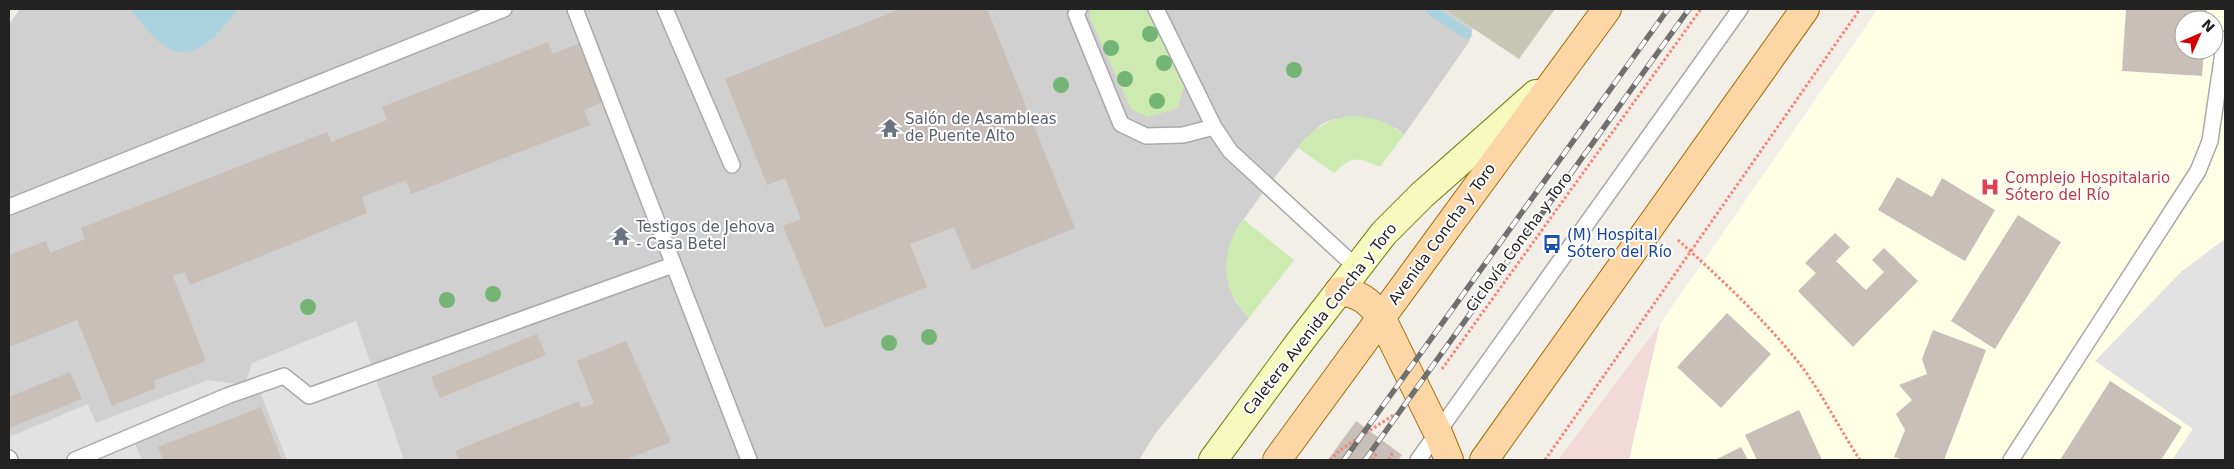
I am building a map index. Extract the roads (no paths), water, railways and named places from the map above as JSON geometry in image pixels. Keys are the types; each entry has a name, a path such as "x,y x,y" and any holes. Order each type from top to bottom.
{"main road":[{"name":"Avenida Concha y Toro","path":"1277,460 1607,9"},
{"path":"1484,460 1805,9"},
{"path":"1339,291 1352,292 1362,297 1373,306 1381,317 1438,433 1449,460"}],"street":[{"name":"Caletera Avenida Concha y Toro","path":"1213,460 1356,267 1402,214 1507,122 1567,64"}],"lane":[{"path":"9,207 504,9"},
{"path":"575,9 749,460"},
{"path":"665,9 732,164"},
{"path":"1079,9 1076,14 1121,124 1146,136 1182,135 1214,127"},
{"path":"1156,9 1214,127 1230,151 1356,267"},
{"path":"1418,460 1740,9"},
{"path":"2011,460 2198,171 2210,141 2225,39"},
{"path":"75,460 227,396 284,376 309,396 673,265"}],"water":[{"path":"130,9 238,9 213,38 204,45 182,52 171,49 158,41"}],"waterway":[{"path":"1430,9 1467,34"}],"railway":[{"path":"1344,460 1668,9"},
{"path":"1365,460 1689,9"}],"place":[{"name":"Salón de Asambleas de Puente Alto","path":"890,128"},
{"name":"Complejo Hospitalario Sótero del Río","path":"1990,187"},
{"name":"Testigos de Jehova - Casa Betel","path":"621,236"},
{"name":"(M) Hospital Sótero del Río","path":"1552,244"}]}
